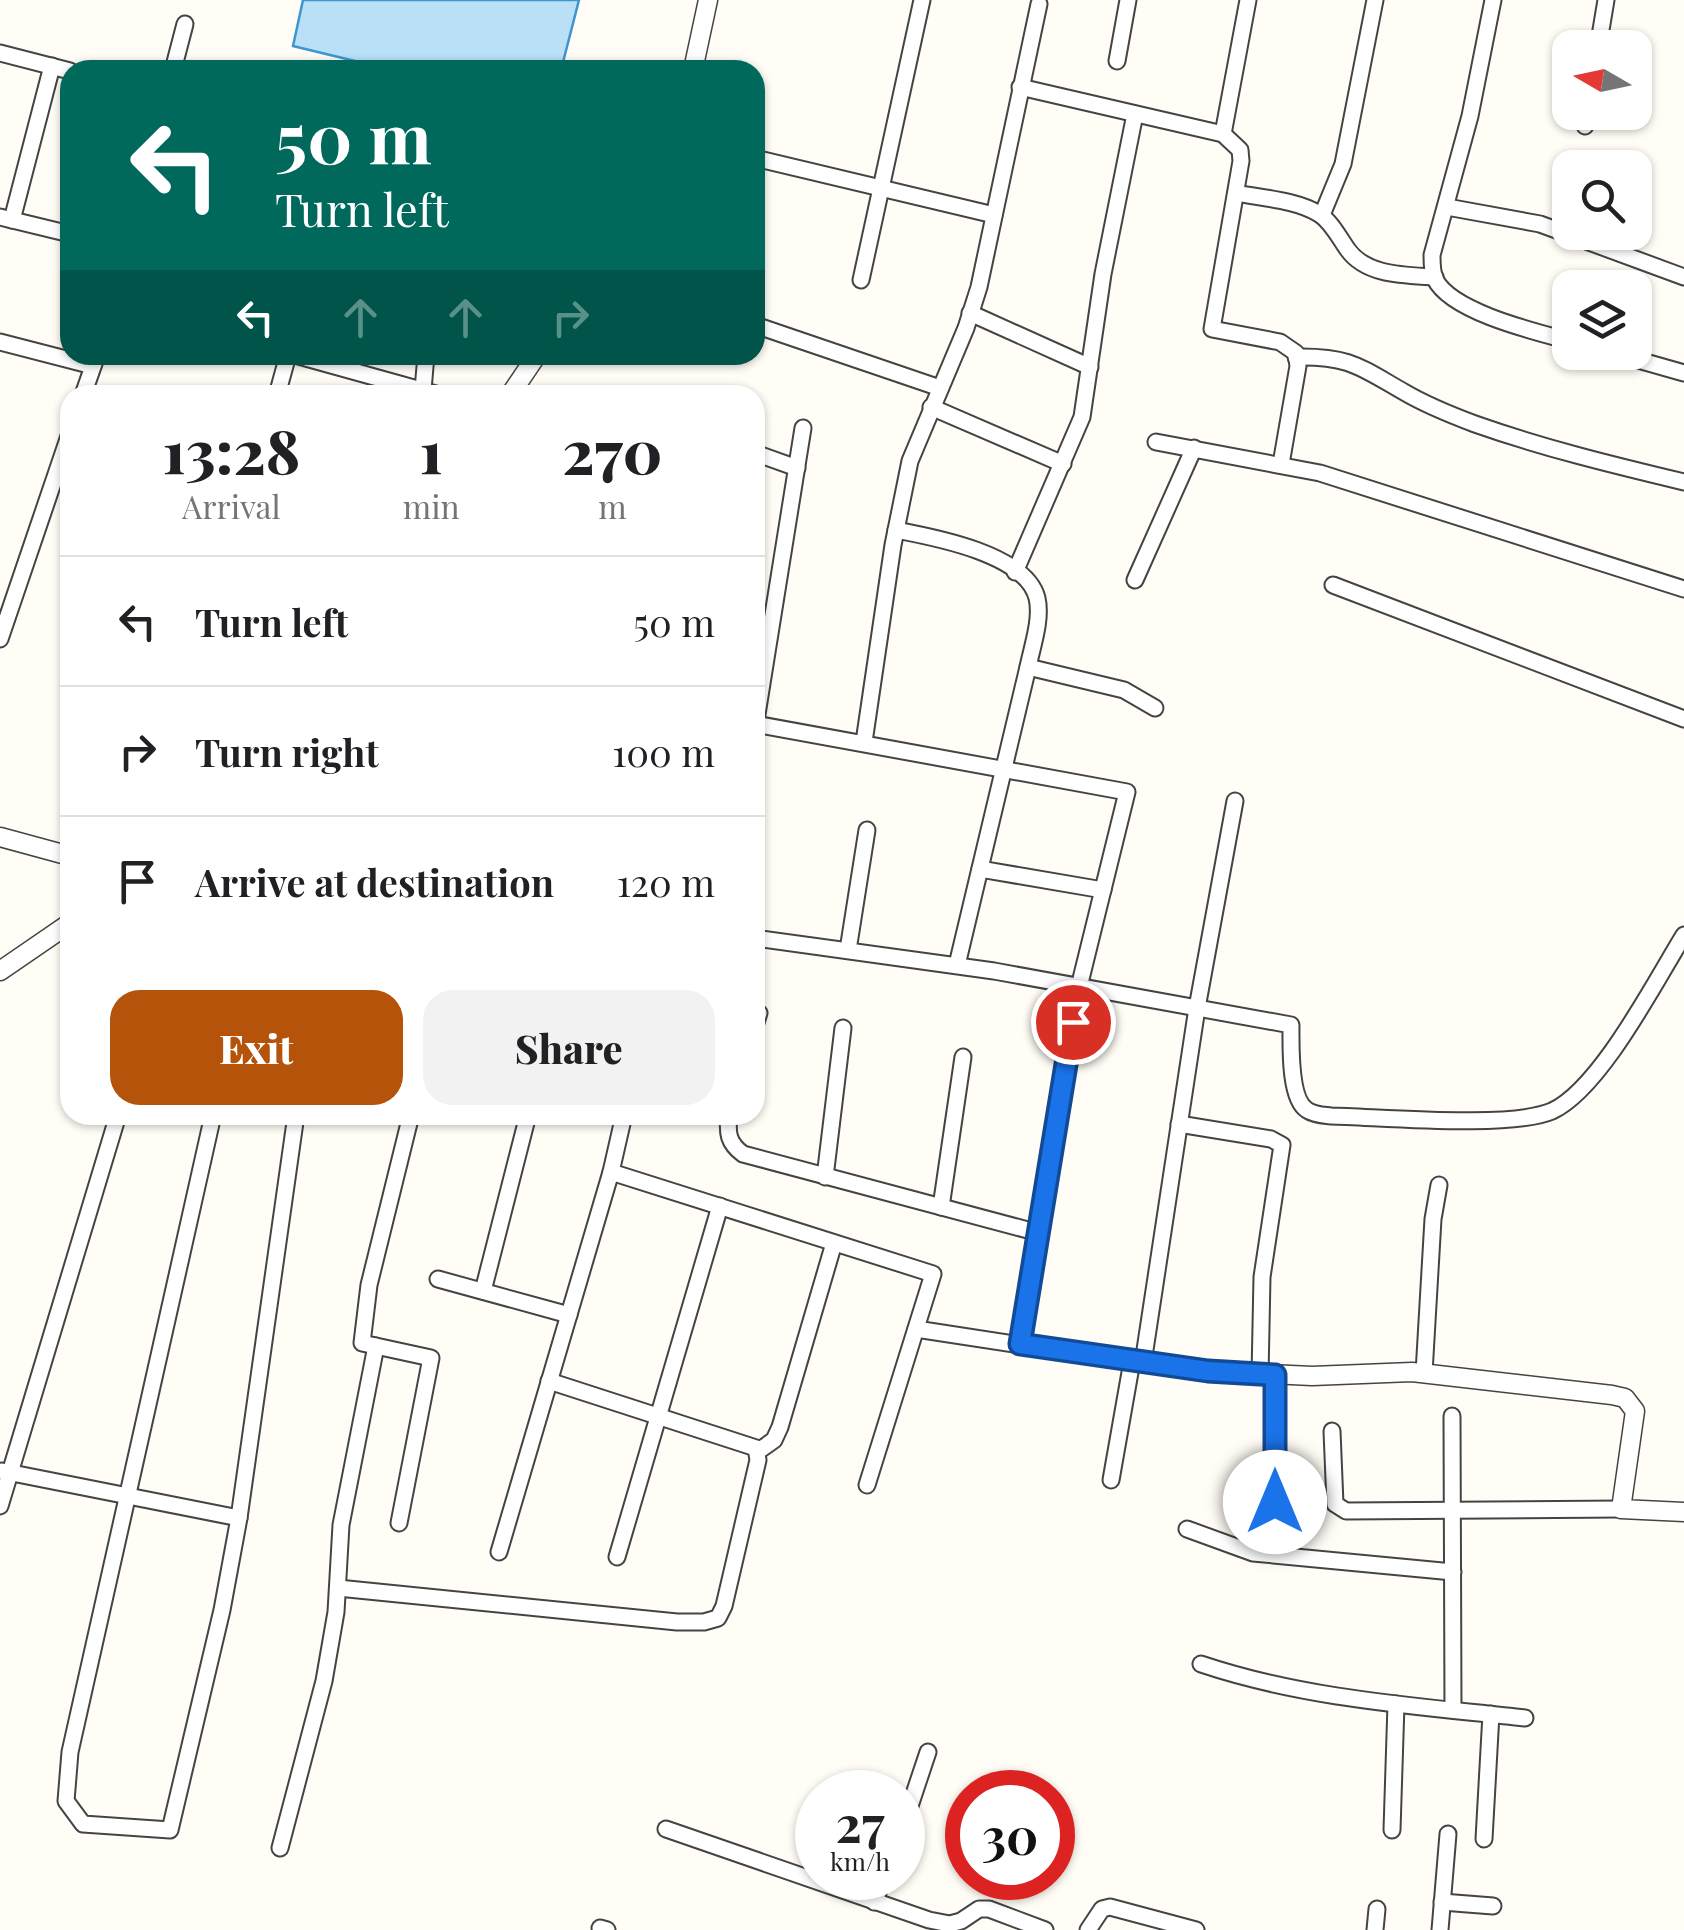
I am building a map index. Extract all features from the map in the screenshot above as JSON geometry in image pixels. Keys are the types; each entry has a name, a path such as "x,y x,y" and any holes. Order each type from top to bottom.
{"street":[{"path":"695,60 708,0"},
{"path":"861,280 922,0"},
{"path":"1117,60 1128,0"},
{"path":"1223,134 1248,0"},
{"path":"1322,215 1343,164 1375,0"},
{"path":"1493,0 1470,116 1432,256 1434,277 1451,296 1481,312 1552,335"},
{"path":"1601,30 1606,0"},
{"path":"864,742 910,461 970,313 1039,4"},
{"path":"175,60 184,24"},
{"path":"0,53 60,68"},
{"path":"52,66 6,218 60,232"},
{"path":"1020,86 1223,134 1240,150 1212,329 1280,342 1291,348 1296,357 1295,388 1281,464"},
{"path":"1016,572 1082,417 1102,274 1135,114"},
{"path":"765,160 994,215"},
{"path":"1236,194 1287,203 1322,215 1353,256 1366,266 1434,277"},
{"path":"1446,207 1540,224 1684,277"},
{"path":"970,313 1090,367"},
{"path":"765,328 940,388"},
{"path":"0,342 60,353"},
{"path":"1296,357 1330,357 1348,362 1374,372 1402,392 1474,424 1684,482"},
{"path":"1652,364 1684,374"},
{"path":"329,365 403,385"},
{"path":"932,406 1063,464"},
{"path":"765,662 803,428"},
{"path":"1156,442 1281,464 1374,489 1684,589"},
{"path":"1135,580 1194,448"},
{"path":"765,457 796,468"},
{"path":"0,638 60,461"},
{"path":"896,530 974,547 1016,572 1037,595 1036,628 1028,667 957,965"},
{"path":"1332,586 1684,719"},
{"path":"1028,667 1124,690 1155,708"},
{"path":"765,727 1127,792 1079,987 1020,1344"},
{"path":"1111,1480 1138,1362 1235,801"},
{"path":"848,950 866,830"},
{"path":"0,837 60,853"},
{"path":"980,869 1103,890"},
{"path":"0,971 60,930"},
{"path":"765,939 957,965 1292,1025 1298,1102 1316,1114 1526,1119 1554,1110 1577,1093 1612,1052 1684,935"},
{"path":"825,1177 843,1028"},
{"path":"941,1208 962,1057"},
{"path":"1180,1124 1271,1139 1282,1145 1262,1277 1275,1502"},
{"path":"0,1506 4,1472 115,1125"},
{"path":"211,1125 70,1752 66,1801 82,1824 170,1830 222,1610 295,1125"},
{"path":"399,1522 431,1358 362,1343 368,1295 409,1125"},
{"path":"483,1291 525,1125"},
{"path":"499,1552 622,1125"},
{"path":"728,1125 732,1146 743,1154 1039,1233"},
{"path":"611,1172 933,1274 867,1484"},
{"path":"1424,1372 1439,1186"},
{"path":"617,1558 720,1206"},
{"path":"757,1452 774,1440 780,1427 834,1242"},
{"path":"438,1279 569,1315"},
{"path":"916,1329 1138,1362 1268,1375 1424,1372 1625,1398 1635,1411 1621,1509"},
{"path":"280,1848 324,1681 338,1588 341,1525 376,1346"},
{"path":"338,1588 704,1622 718,1618 724,1606 757,1452 751,1444 550,1381"},
{"path":"1452,1416 1453,1710"},
{"path":"1332,1431 1332,1493 1339,1508 1358,1512 1684,1512"},
{"path":"4,1472 238,1518"},
{"path":"1187,1529 1253,1553 1453,1572"},
{"path":"1201,1664 1265,1682 1396,1704 1525,1718"},
{"path":"1392,1830 1396,1704"},
{"path":"1484,1838 1491,1714"},
{"path":"922,1770 928,1752"},
{"path":"666,1829 928,1920 950,1924 979,1909 1042,1930"},
{"path":"1440,1930 1448,1834"},
{"path":"1442,1902 1493,1906"},
{"path":"1088,1930 1102,1909 1110,1907 1196,1930"},
{"path":"1375,1930 1377,1909"}],"water":[{"path":"303,0 579,0 564,60 351,60 293,46"}],"route":[{"path":"1073,1022 1020,1344 1208,1371 1275,1375 1275,1502"}]}
